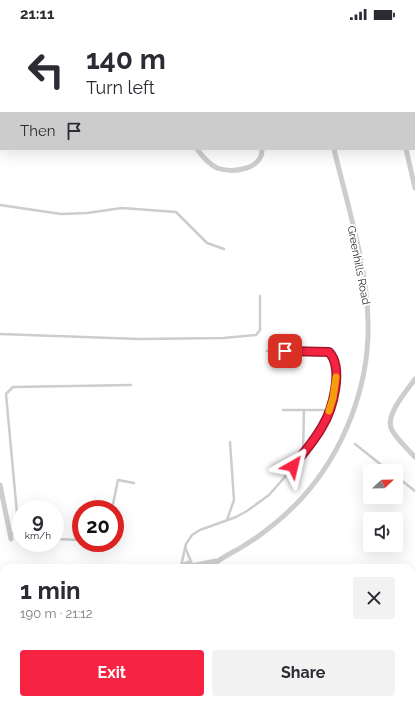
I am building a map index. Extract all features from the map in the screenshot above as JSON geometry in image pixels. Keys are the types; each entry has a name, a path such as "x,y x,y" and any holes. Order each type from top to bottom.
{"street":[{"path":"198,150 213,166 225,170 254,165 261,157 262,150"},
{"name":"Greenhills Road","path":"203,564 216,561 263,534 305,494 325,468 336,450 357,401 367,349 367,298 359,256 334,150"},
{"path":"406,150 415,188"},
{"path":"415,379 392,414 390,421 392,430 415,456"},
{"path":"0,485 11,539"}],"lane":[{"path":"0,205 61,214 87,213 122,208 176,212 207,243 224,249"},
{"path":"0,334 139,339 223,338 256,335 260,330 260,296"},
{"path":"181,564 185,547 192,535 200,530 227,520 247,510 269,495 302,455 323,426 333,398 337,369 334,357 329,352 267,351"},
{"path":"16,500 6,394 13,387 132,384"},
{"path":"283,410 329,410"},
{"path":"302,455 304,410"},
{"path":"227,520 234,500 230,442"},
{"path":"355,444 380,464"},
{"path":"114,500 118,480 134,484"},
{"path":"403,481 415,490"},
{"path":"185,547 194,564"}],"slow traffic":[{"path":"329,411 333,398 336,377"}],"route":[{"path":"285,351 329,352 334,357 337,369 333,398 323,426 293,466"}]}
